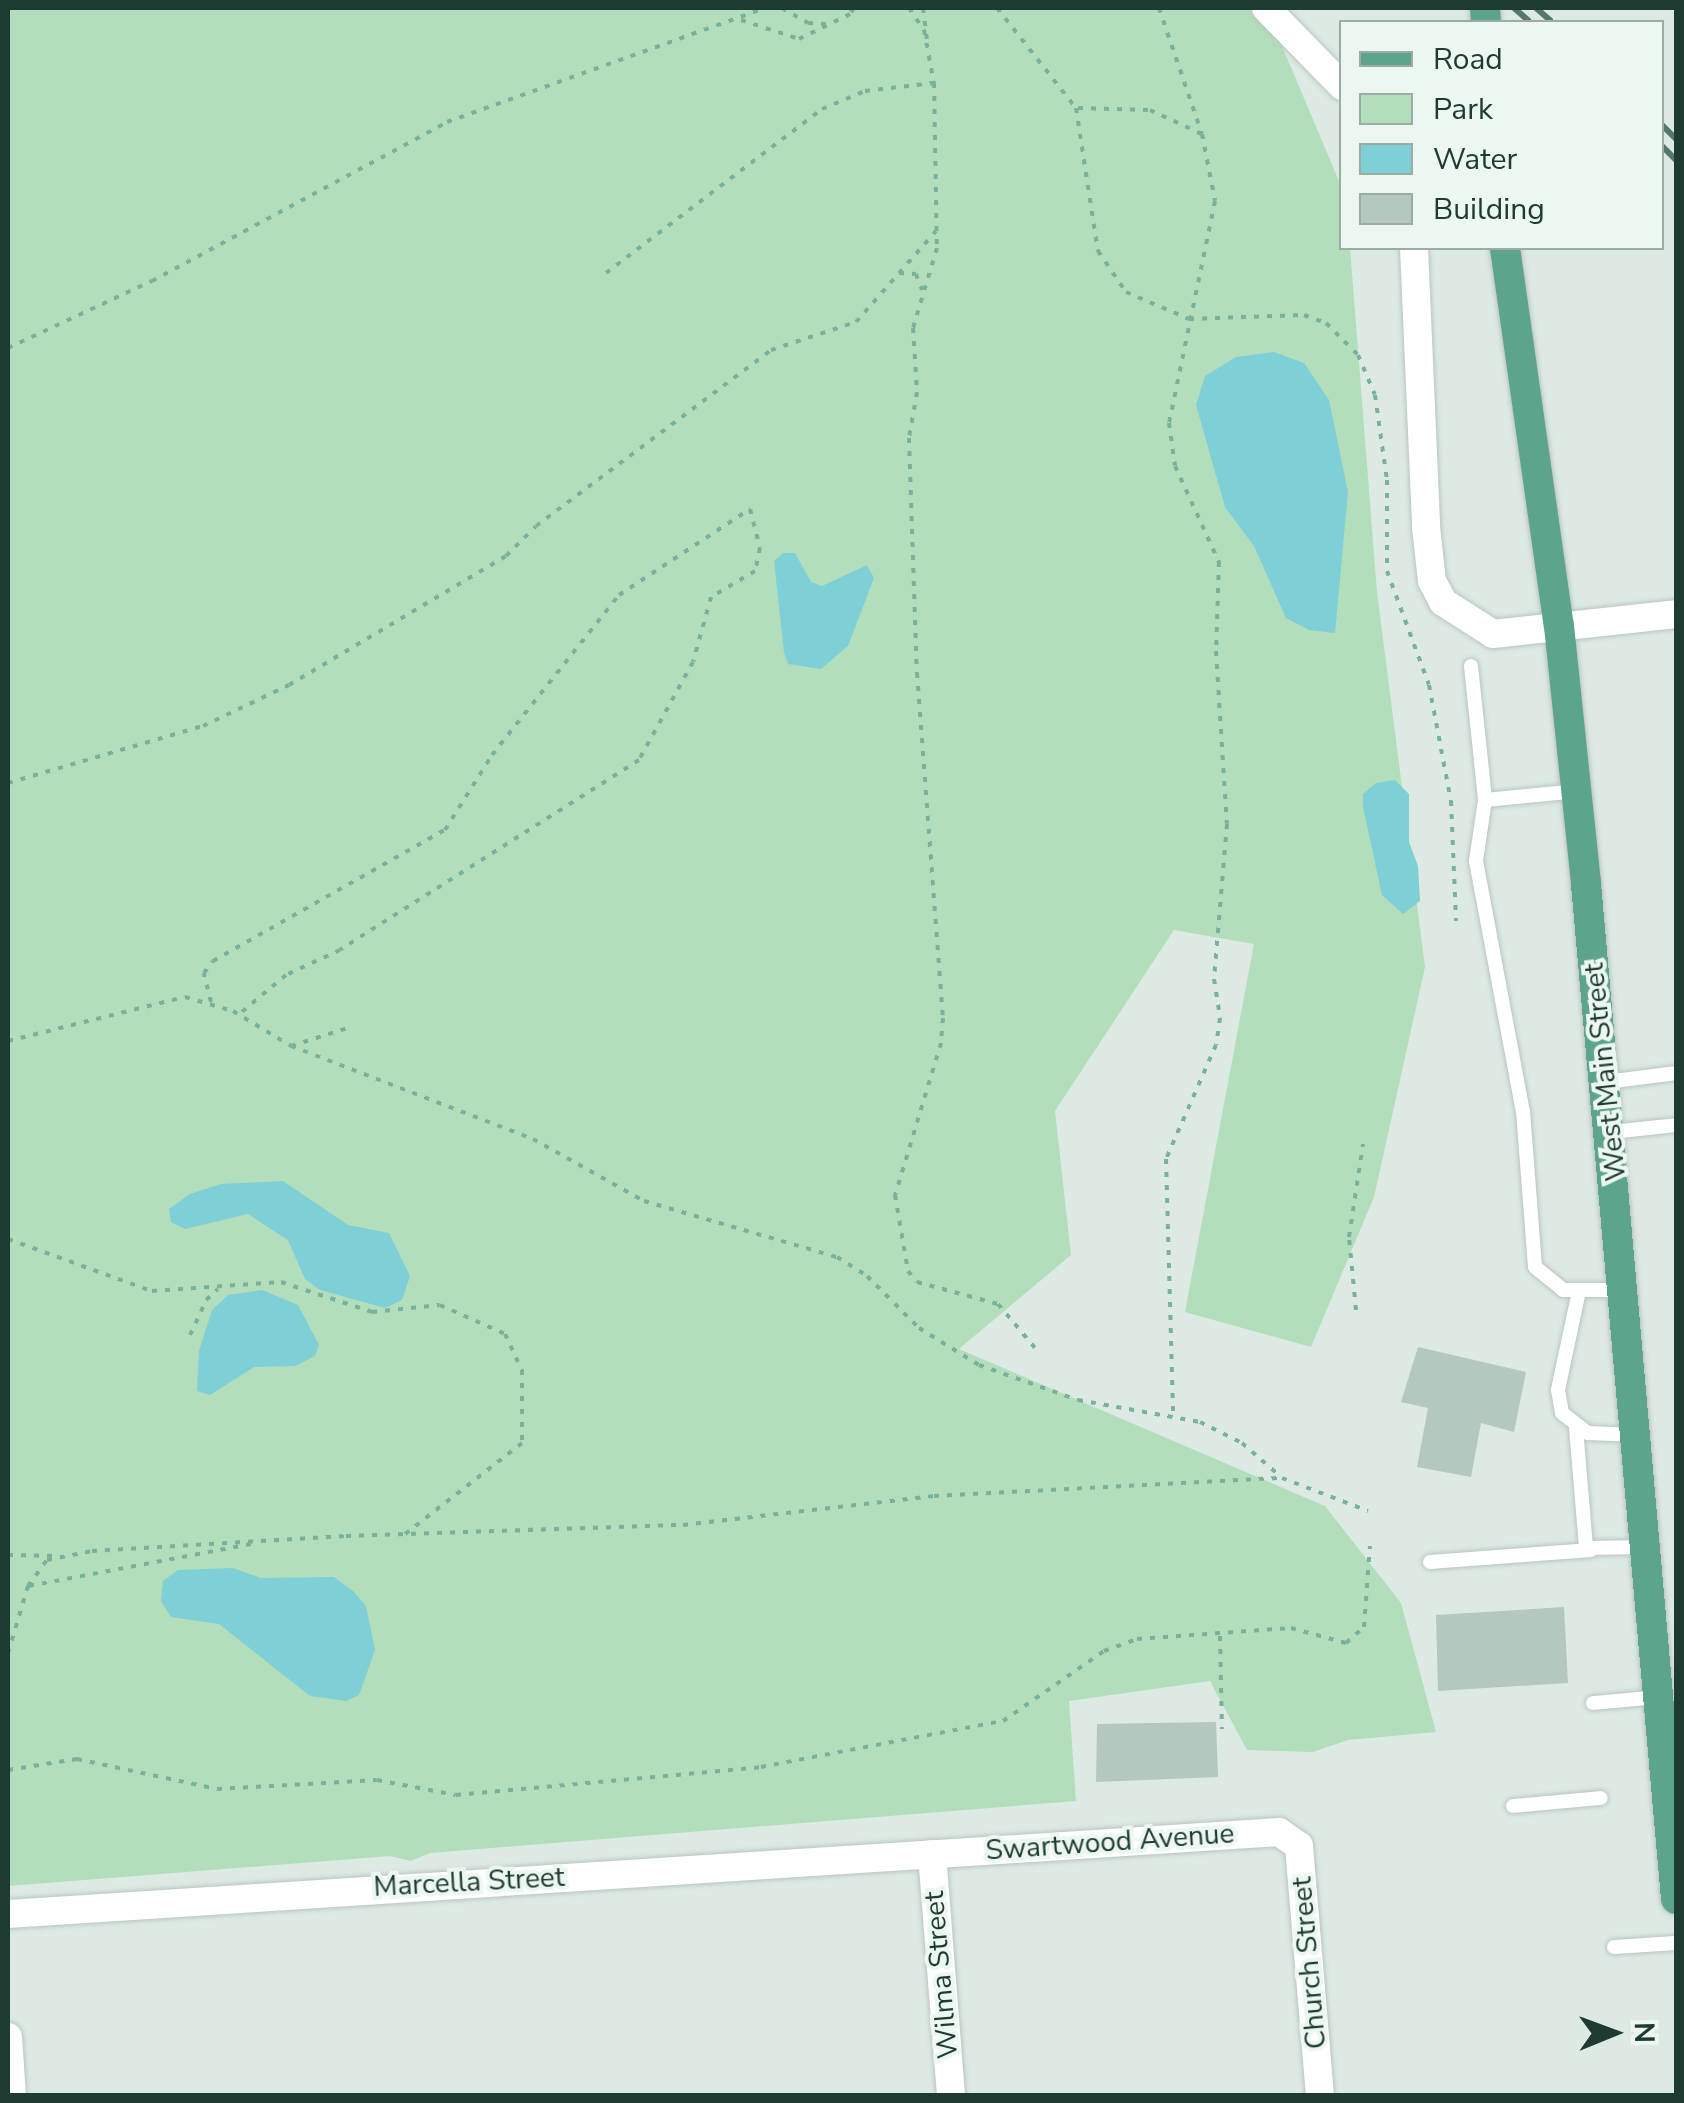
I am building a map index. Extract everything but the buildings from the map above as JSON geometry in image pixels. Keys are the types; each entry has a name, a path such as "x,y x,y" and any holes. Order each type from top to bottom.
{"main road":[{"name":"West Main Street","path":"1505,250 1558,626 1576,791 1626,1290 1676,1899"}],"street":[{"path":"1266,8 1339,83"},
{"path":"1414,250 1432,580 1442,602 1493,634 1676,614"},
{"name":"Swartwood Avenue","path":"932,1854 1279,1832 1288,1836"},
{"name":"Church Street","path":"1288,1836 1299,1846 1320,2096"},
{"name":"Marcella Street","path":"8,1914 932,1854"},
{"name":"Wilma Street","path":"932,1854 951,2096"},
{"path":"8,2037 12,2096"}],"lane":[{"path":"1471,666 1485,800 1476,860 1523,1111 1535,1267 1546,1282 1578,1290 1626,1290"},
{"path":"1485,800 1576,791"},
{"path":"1606,1082 1676,1073"},
{"path":"1611,1132 1676,1125"},
{"path":"1578,1290 1558,1390 1562,1413 1576,1428 1582,1542 1591,1550"},
{"path":"1576,1428 1638,1434"},
{"path":"1430,1562 1646,1547"},
{"path":"1593,1703 1660,1697"},
{"path":"1513,1806 1601,1798"},
{"path":"1614,1947 1676,1943"}],"path":[{"path":"8,348 152,281 447,122 766,8"},
{"path":"782,8 808,23 830,24"},
{"path":"740,20 799,39 854,12 849,8"},
{"path":"909,8 927,42"},
{"path":"923,8 934,83 937,230 913,328 917,392 909,438 917,673 943,1018 938,1057 895,1196 908,1270 916,1282 998,1304 1035,1348"},
{"path":"997,8 1076,108 1106,271 1149,305 1189,319 1304,315 1326,323 1358,355 1375,395 1387,480 1387,571 1429,685 1451,801 1456,921"},
{"path":"1159,8 1202,134 1214,201 1168,423 1176,466 1219,562 1216,651 1227,824 1214,979 1220,1018 1216,1045 1166,1159 1174,1417"},
{"path":"606,273 822,109 864,91 934,83"},
{"path":"1076,108 1150,110 1202,134"},
{"path":"8,782 203,726 289,685 506,556 536,526 771,350 856,322 937,230"},
{"path":"898,272 916,274 922,294"},
{"path":"211,1002 204,973 213,960 445,830 492,754 619,595 750,510 760,548 756,571 712,597 693,662 639,760 340,950 286,976 238,1015"},
{"path":"8,1040 162,1001 211,1002 291,1046 533,1140 644,1201 837,1257 867,1276 918,1328 979,1365 1078,1400 1223,1430 1282,1478 1368,1511"},
{"path":"291,1046 348,1028"},
{"path":"1356,1310 1349,1237 1363,1144"},
{"path":"8,1239 152,1290 281,1282 372,1312 440,1305 505,1334 522,1370 522,1443 404,1535"},
{"path":"190,1335 206,1300 222,1286"},
{"path":"8,1556 683,1525 934,1496 1282,1478"},
{"path":"28,1586 251,1544"},
{"path":"8,1770 77,1759 217,1789 388,1781 456,1795 693,1778 1004,1721 1104,1651 1137,1640 1291,1628 1334,1642 1357,1637 1371,1596 1370,1546"},
{"path":"8,1653 28,1586 46,1560 66,1556"},
{"path":"1220,1636 1222,1729"}],"green space":[{"path":"8,8 1266,8 1339,181 1339,250 1350,250 1377,592 1425,967 1374,1197 1311,1347 1185,1312 1254,944 1174,930 1055,1111 1071,1255 959,1349 1325,1506 1401,1603 1436,1732 1348,1740 1313,1752 1247,1750 1210,1681 1069,1701 1076,1801 430,1853 411,1861 390,1856 8,1886"}],"water":[{"path":"1274,352 1304,363 1329,400 1348,492 1335,633 1309,630 1286,618 1254,546 1225,507 1196,405 1205,376 1236,357"},
{"path":"783,553 795,553 811,582 822,586 867,565 874,578 848,646 821,669 788,664 784,652 774,561"},
{"path":"1395,780 1409,794 1409,842 1418,866 1420,901 1403,914 1382,895 1363,807 1363,794 1376,783"},
{"path":"283,1181 348,1225 389,1233 410,1276 402,1300 385,1308 320,1290 305,1279 288,1240 248,1214 185,1229 171,1222 169,1209 190,1194 221,1184"},
{"path":"262,1290 298,1305 319,1345 315,1356 295,1366 254,1367 210,1395 197,1391 199,1351 212,1310 228,1295"},
{"path":"233,1568 261,1578 334,1577 354,1592 366,1606 375,1650 359,1695 346,1701 310,1696 219,1624 171,1617 161,1601 163,1581 178,1570"}],"railway":[{"path":"1514,8 1528,20"},
{"path":"1536,8 1550,20"},
{"path":"1664,127 1676,139"},
{"path":"1664,148 1676,160"}]}
